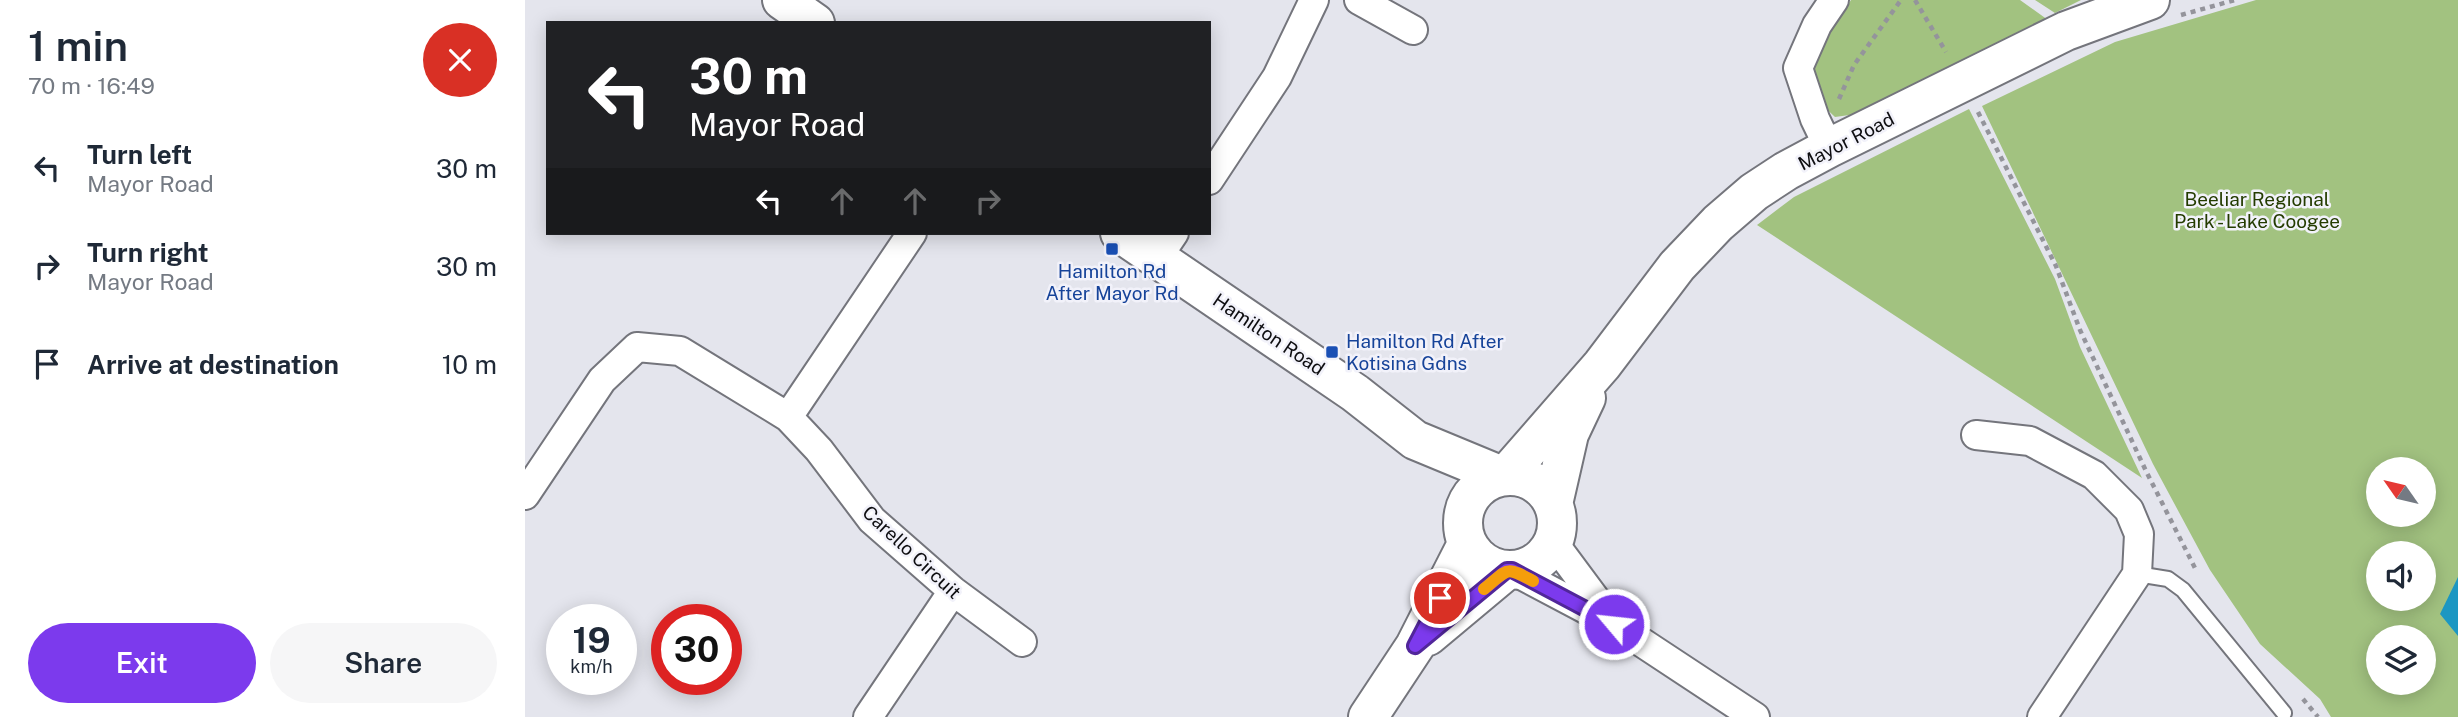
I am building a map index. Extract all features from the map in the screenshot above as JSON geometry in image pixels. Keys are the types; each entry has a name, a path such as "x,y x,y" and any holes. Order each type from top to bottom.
{"main road":[{"path":"782,0 812,21"},
{"name":"Mayor Road","path":"1504,476 1602,365 1677,266 1718,223 1754,192 1829,148 2066,31 2150,0"},
{"name":"Hamilton Road","path":"1128,235 1166,245 1415,440 1447,484 1465,529"},
{"name":"Mayor Road","path":"1553,504 1569,434 1602,365"},
{"name":"Hamilton Road","path":"1415,440 1504,476"},
{"path":"1368,717 1415,646 1465,529 1468,500 1489,480 1504,476 1521,477 1535,482 1546,492 1557,516 1553,542 1546,553 1536,562 1509,570 1415,646"},
{"path":"1465,529 1477,557 1491,567 1509,570"}],"street":[{"path":"1211,177 1277,77 1314,0"},
{"path":"1359,0 1413,30"},
{"path":"1829,148 1815,119 1798,68 1817,24 1834,0"},
{"path":"788,417 911,235"},
{"name":"Carello Circuit","path":"525,495 602,380 637,347 680,351 788,417 819,450 872,520 953,591 1022,642"},
{"path":"1976,435 2030,442 2094,475 2129,510 2139,534 2137,574 2042,717"},
{"path":"1553,542 1614,624"},
{"path":"1509,570 1614,624 1755,717"},
{"path":"868,717 953,591"}],"lane":[{"path":"2137,574 2168,579 2183,590 2284,713"}],"path":[{"path":"1837,102 1854,65 1901,0"},
{"path":"1915,0 1964,83 2056,265 2085,342 2202,581"},
{"path":"2303,698 2318,717"}],"green space":[{"path":"1851,0 2020,0 2048,20 1864,113 1835,117 1818,101 1811,59"},
{"path":"2035,0 2081,0 2055,13"},
{"name":"Beeliar Regional Park - Lake Coogee","path":"2256,0 2458,0 2458,717 2331,717 2320,699 2260,644 2210,570 2153,464 1982,106 2115,42"},
{"path":"1969,109 2055,279 2080,347 2142,478 1757,225 1794,197"}],"water":[{"path":"2458,577 2458,636 2440,614"}],"slow traffic":[{"path":"1484,589 1507,570 1533,581"}],"place":[{"name":"Hamilton Rd After Mayor Rd","path":"1112,249"},
{"name":"Hamilton Rd After Kotisina Gdns","path":"1332,352"}],"route":[{"path":"1440,598 1415,646 1507,570 1512,570 1614,624"}]}
